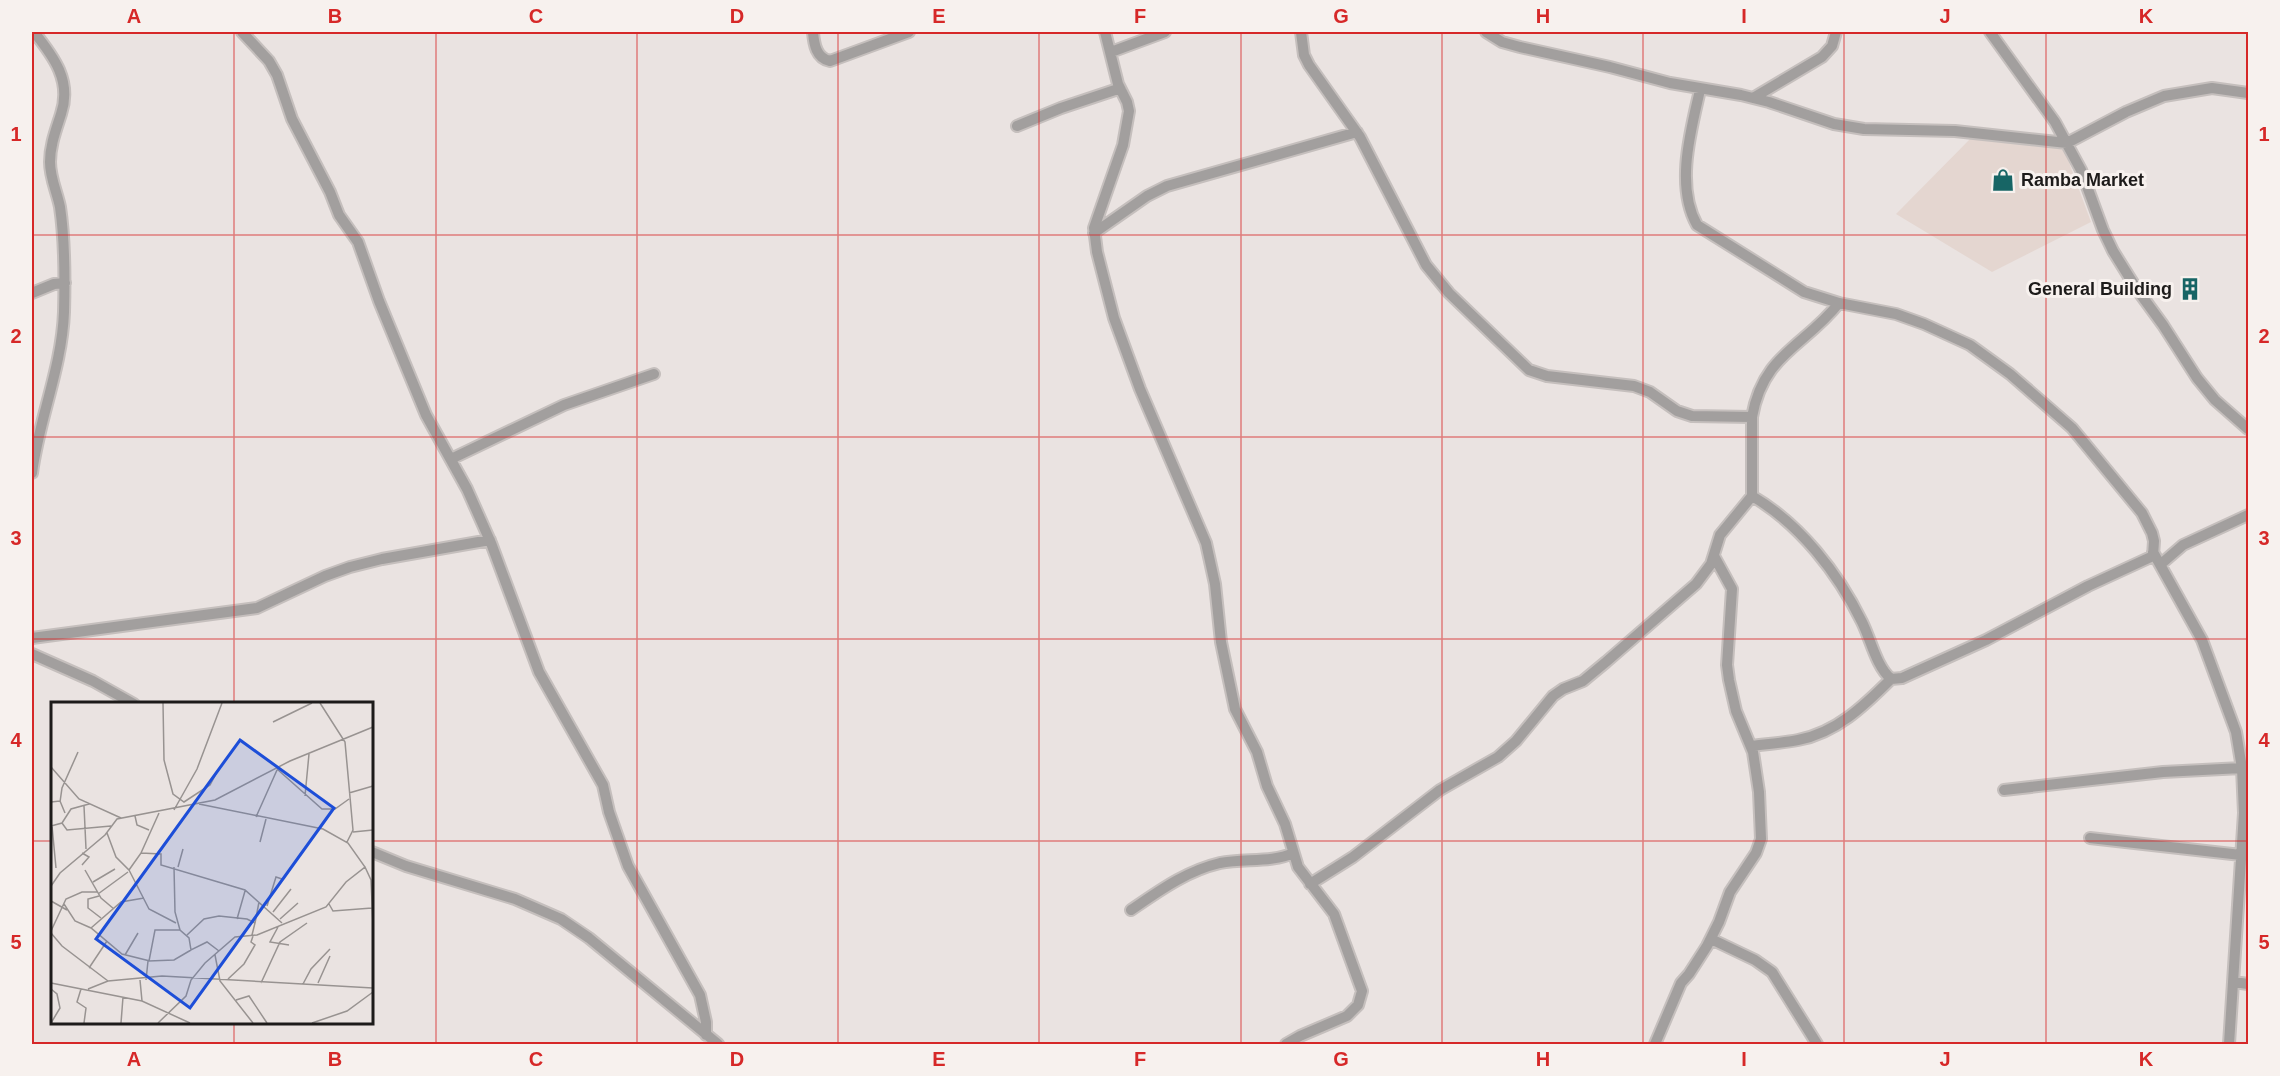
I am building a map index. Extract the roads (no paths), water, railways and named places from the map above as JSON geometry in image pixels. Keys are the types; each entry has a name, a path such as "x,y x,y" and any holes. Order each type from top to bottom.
{"street":[{"path":"32,473 39,431 62,335 65,283 61,215 50,165 52,140 65,100 65,88 52,56 34,32"},
{"path":"242,32 269,61 277,75 292,119 330,192 339,215 358,242 379,301 426,415 451,459 489,540 546,688 603,785 609,812 628,866 700,995 706,1022 706,1035"},
{"path":"813,32 816,50 822,58 830,61 909,32"},
{"path":"1105,32 1121,90 1128,105 1127,127 1094,228 1103,276 1122,342 1144,400 1208,551 1232,701 1257,752 1267,786 1285,825 1298,867 1337,921 1362,991 1361,999 1347,1016 1286,1044"},
{"path":"1111,52 1165,32"},
{"path":"1301,32 1304,55 1309,65 1357,132 1426,265 1449,293 1529,370 1547,376 1634,386 1650,392 1677,411 1692,416 1752,417"},
{"path":"1486,32 1502,42 1700,90 1753,98 1848,127 1954,131 2067,142 2126,112 2164,96 2212,88 2248,93"},
{"path":"1753,98 1822,57 1832,46 1836,32"},
{"path":"1990,32 2067,142 2081,170 2103,230 2124,269 2197,378 2215,400 2248,429"},
{"path":"1017,126 1060,108 1121,90"},
{"path":"1700,90 1687,148 1685,174 1696,225 1804,292 1839,303 1896,315 1924,324 1970,345 2055,412 2100,460 2147,521 2154,541 2150,559 2088,586 1986,640 1902,678 1891,679 1858,711 1827,730 1797,741 1751,746"},
{"path":"1094,232 1147,196 1167,186 1357,132"},
{"path":"32,293 54,284 65,283"},
{"path":"1310,884 1353,857 1440,790 1479,770 1504,752 1521,736 1553,696 1582,681 1629,644 1702,577 1714,556 1720,535 1752,496 1752,417 1759,390 1774,363 1818,325 1839,303"},
{"path":"451,459 564,405 654,374"},
{"path":"1752,496 1770,506 1784,518 1816,552 1852,603 1868,633 1880,665 1891,679"},
{"path":"2161,564 2183,545 2248,515"},
{"path":"32,639 257,608 325,576 350,567 489,540"},
{"path":"2153,552 2202,640 2236,732 2242,768 2244,813 2229,1044"},
{"path":"1655,1044 1681,982 1689,974 1711,939 1730,892 1756,853 1761,840 1759,792 1751,746 1736,711 1728,672 1732,589 1714,556"},
{"path":"32,654 93,681 130,702"},
{"path":"2004,790 2163,772 2242,768"},
{"path":"2090,838 2241,855"},
{"path":"374,853 418,870 515,899 561,920 612,956 718,1044"},
{"path":"1131,910 1170,883 1189,874 1220,864 1280,857 1293,853"},
{"path":"1711,939 1755,960 1772,972 1817,1044"},
{"path":"2234,982 2248,984"}],"place":[{"name":"Ramba Market","path":"2003,180"},
{"name":"General Building","path":"2190,289"}]}
